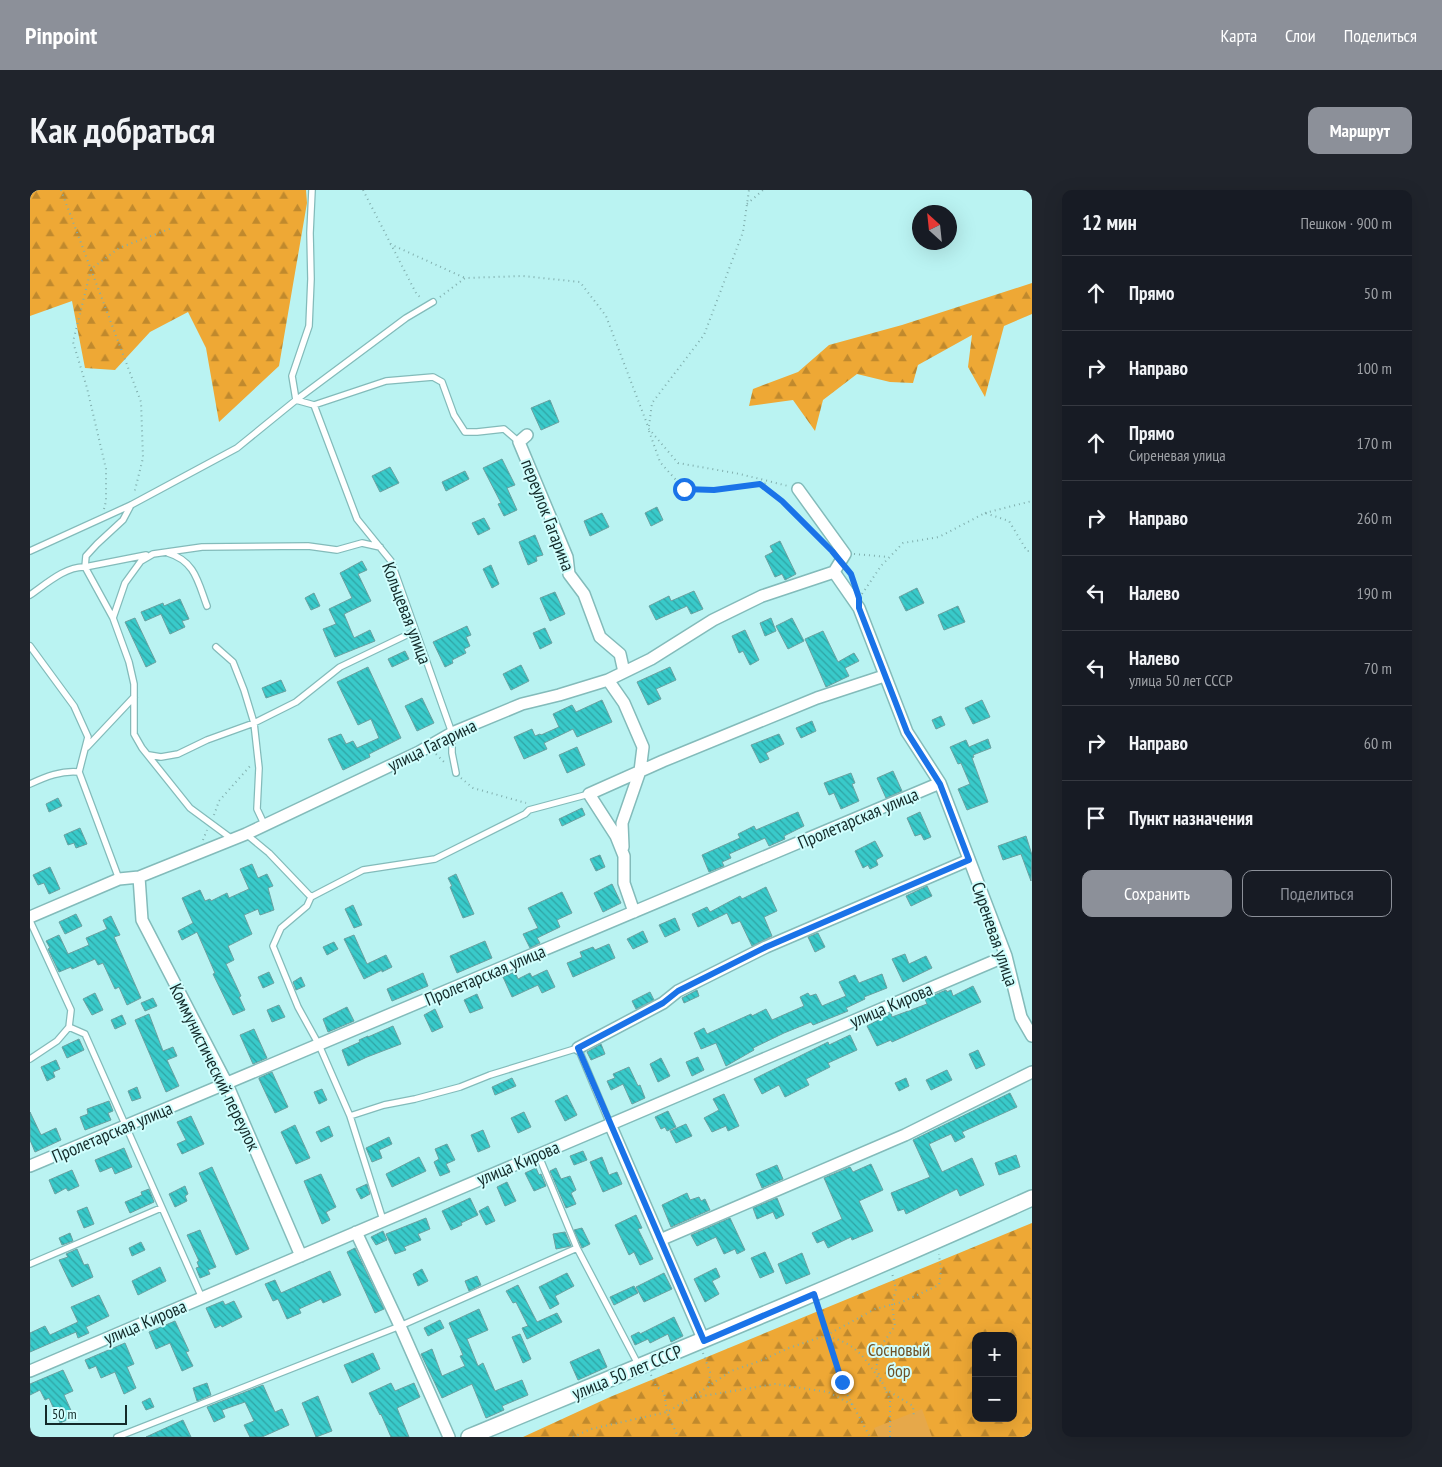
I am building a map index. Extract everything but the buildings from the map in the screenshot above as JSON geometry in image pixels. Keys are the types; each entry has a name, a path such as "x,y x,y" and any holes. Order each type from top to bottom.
{"street":[{"name":"переулок Гагарина","path":"523,438 567,557 569,574 584,594 600,637 620,654 624,672"},
{"path":"798,489 842,557 834,572"},
{"name":"улица Гагарина","path":"30,919 119,879 138,877 246,834 418,752 452,733 522,704 608,680 651,659 713,620 762,596 834,572"},
{"name":"Сиреневая улица","path":"834,572 859,608 907,732 940,784 1006,956 1021,1017 1032,1036"},
{"path":"624,856 616,836 589,794 817,698 884,676"},
{"path":"608,680 624,703 643,747 640,771 622,823 624,883 634,912"},
{"name":"Пролетарская улица","path":"30,1166 940,784"},
{"path":"578,1048 663,1003 678,991 766,947 969,860"},
{"name":"Коммунистический переулок","path":"138,877 142,920 227,1084 301,1256"},
{"name":"улица Кирова","path":"30,1371 1006,956"},
{"path":"660,1240 905,1135 1032,1072"},
{"path":"610,1124 704,1341"},
{"name":"улица 50 лет СССР","path":"469,1437 704,1341 1032,1198"},
{"path":"356,1232 449,1437"}],"lane":[{"path":"296,400 292,376 309,326 312,190"},
{"path":"30,551 131,504 237,448 296,400 406,318 433,302"},
{"path":"296,400 314,405 386,381 433,377 442,382 454,415 464,432 504,429 523,438"},
{"name":"Кольцевая улица","path":"314,405 357,519 391,561 414,631 452,733 452,753 456,773"},
{"path":"131,504 123,520 86,556 85,567 113,618 129,662 134,684 134,734 142,748 190,808 232,839"},
{"path":"30,595 53,579 76,567 202,547 308,546 337,550 362,543 380,547"},
{"path":"113,618 126,583 141,561 154,554 167,553 178,556 193,570 206,606"},
{"path":"149,755 161,757 178,754 207,740 254,723 296,702 340,667 414,631"},
{"path":"30,646 74,706 88,737 79,772 119,879"},
{"path":"216,647 233,662 254,723 259,768 257,809 264,826"},
{"path":"85,748 134,697"},
{"path":"30,784 49,776 73,771 79,772"},
{"path":"383,1220 350,1116 319,1045 298,1007 273,946 281,928 307,906 311,897 363,870 435,860 525,814 529,810 589,794"},
{"path":"246,834 269,853 311,897"},
{"path":"30,919 71,1010 68,1027 57,1041 30,1059"},
{"path":"68,1027 85,1034 202,1298"},
{"path":"350,1116 384,1105 460,1087 490,1075 578,1048 610,1124"},
{"path":"538,1154 577,1248 643,1365"},
{"path":"30,1264 161,1208"},
{"path":"117,1437 400,1326 577,1248"}],"path":[{"path":"61,190 141,402 143,458 131,504"},
{"path":"363,190 417,295 433,302 465,278"},
{"path":"749,190 743,232 704,335 652,403 649,429 678,463 740,474 798,489"},
{"path":"747,204 763,190"},
{"path":"101,518 106,501 106,469 87,388 73,342 91,269 119,248 172,228"},
{"path":"390,244 465,278 523,276 580,282 606,316 660,462 684,489 714,490 772,482"},
{"path":"760,484 782,501 820,538"},
{"path":"859,608 859,598 881,566 903,543 939,537 985,513 1032,501"},
{"path":"985,513 1009,521 1027,551 1032,550"},
{"path":"854,582 842,557 865,554 890,557"},
{"path":"418,752 436,754 472,788 541,807"},
{"path":"197,853 219,802 252,764"},
{"path":"573,1437 591,1429 667,1412 731,1371 789,1348 827,1336 875,1309 939,1285 941,1271 936,1241"},
{"path":"887,1262 894,1277 896,1290 892,1304 895,1326 881,1346 876,1368 890,1400 890,1437"},
{"path":"814,1294 842,1382 870,1437"},
{"path":"827,1336 840,1339 856,1349 871,1366 885,1388 913,1406 914,1418"},
{"path":"704,1341 703,1353 710,1372 709,1386"},
{"path":"643,1365 656,1386 664,1392 667,1412 678,1437"},
{"path":"691,1398 775,1384 828,1392 853,1404"}],"green space":[{"path":"30,190 306,190 307,203 279,366 219,422 206,348 188,312 150,332 115,370 85,368 72,301 30,316"},
{"path":"1032,283 1032,314 1004,326 985,397 968,367 972,335 918,365 913,383 890,382 857,374 823,400 815,431 793,400 749,406 753,389 798,372 829,345 902,325"},
{"name":"Сосновый бор","path":"1032,1223 1032,1437 523,1437 610,1397"}],"shaded area":[{"path":"922,1409 932,1437 878,1437 874,1428"}],"route":[{"path":"684,489 714,490 760,484 782,501 832,551 851,574 859,598 859,608 907,732 940,784 969,860 766,947 678,991 663,1003 578,1048 704,1341 814,1294 842,1382"}]}
